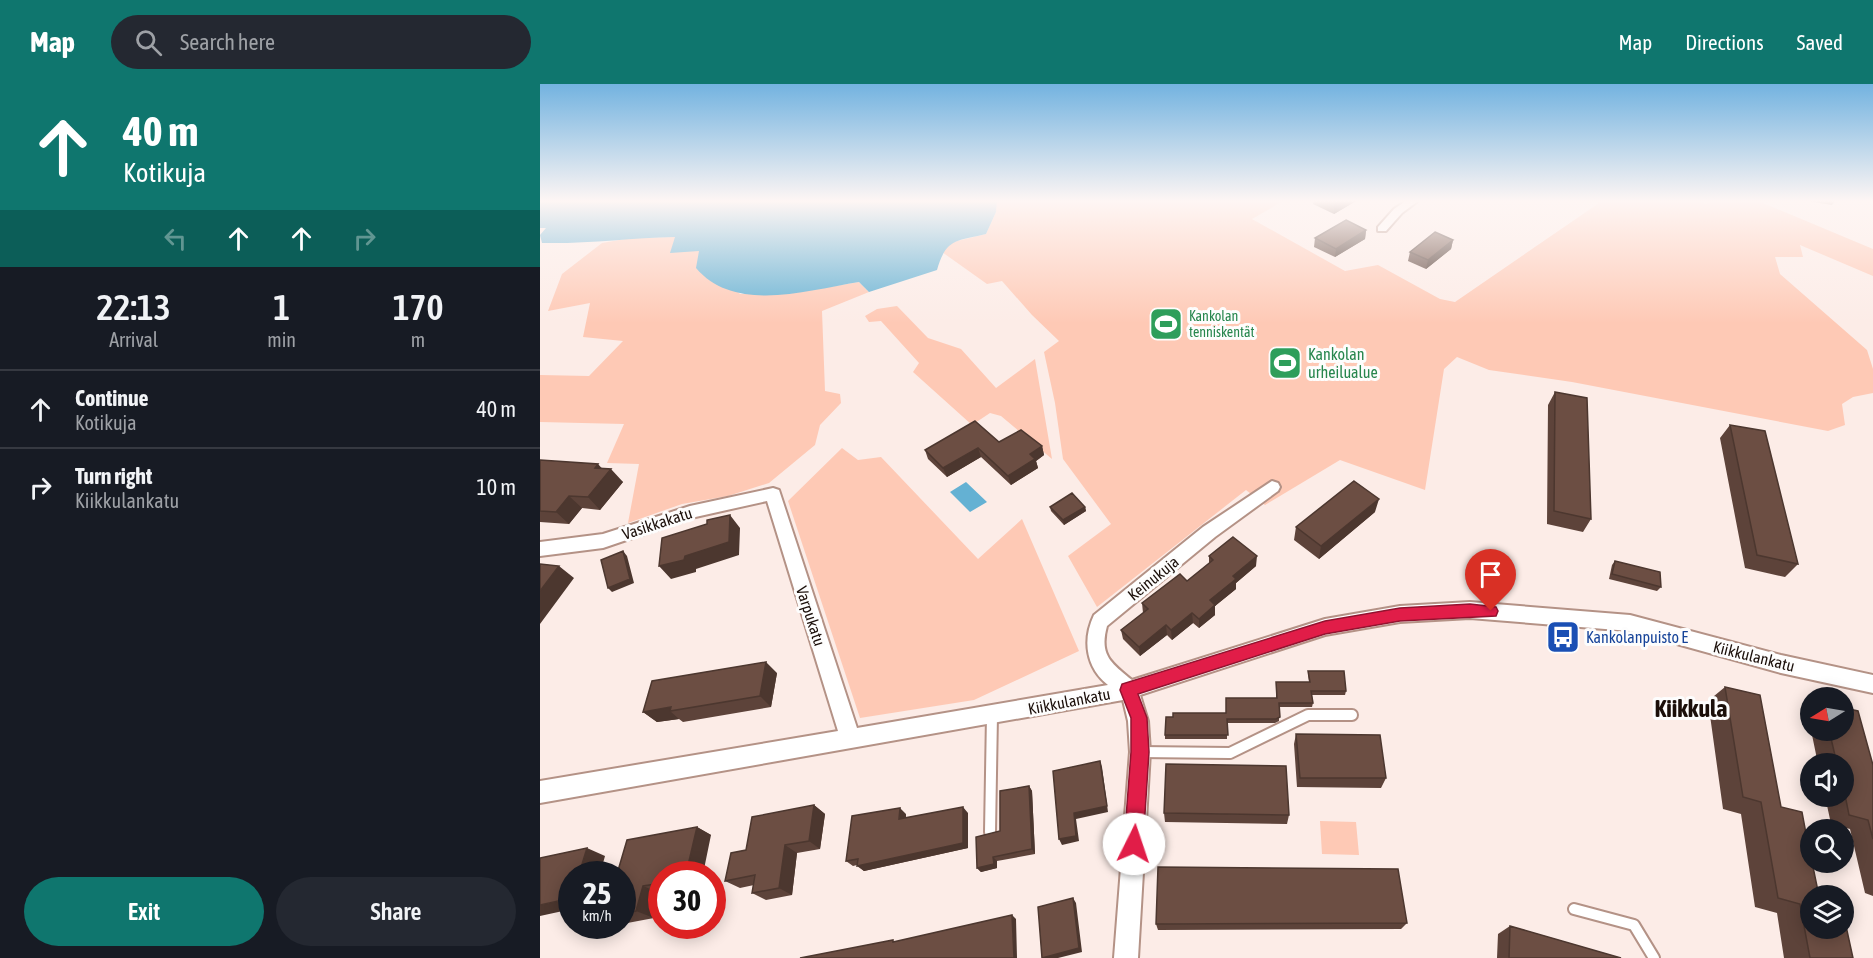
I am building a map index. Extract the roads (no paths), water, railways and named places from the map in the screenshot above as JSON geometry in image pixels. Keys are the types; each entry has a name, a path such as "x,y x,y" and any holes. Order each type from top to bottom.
{"street":[{"name":"Keinukuja","path":"1128,690 1106,671 1098,653 1095,630 1100,621 1209,532 1272,487"},
{"name":"Vasikkakatu","path":"540,549 603,541 690,512 772,494"},
{"name":"Varpukatu","path":"772,494 850,738"},
{"name":"Kiikkulankatu","path":"540,792 1128,690 1325,627 1400,614 1470,610 1542,614 1630,623 1781,664 1873,684"},
{"path":"1126,958 1140,752 1139,718 1128,690"}],"lane":[{"path":"990,832 992,715"},
{"path":"1140,752 1230,753 1308,716 1352,715"},
{"path":"1574,909 1634,925 1654,958"}],"water":[{"path":"542,242 595,242 575,243"},
{"path":"674,242 956,242 944,252 937,270 869,292 859,282 795,293 751,295 731,291 712,282 696,268 699,251 670,253"},
{"path":"966,482 987,502 970,512 950,492"}],"place":[{"name":"Kankolan tenniskentät","path":"1166,324"},
{"name":"Kankolan urheilualue","path":"1285,363"},
{"name":"Kankolanpuisto E","path":"1563,637"}],"district":[{"name":"Kiikkula","path":"1691,709"}]}
